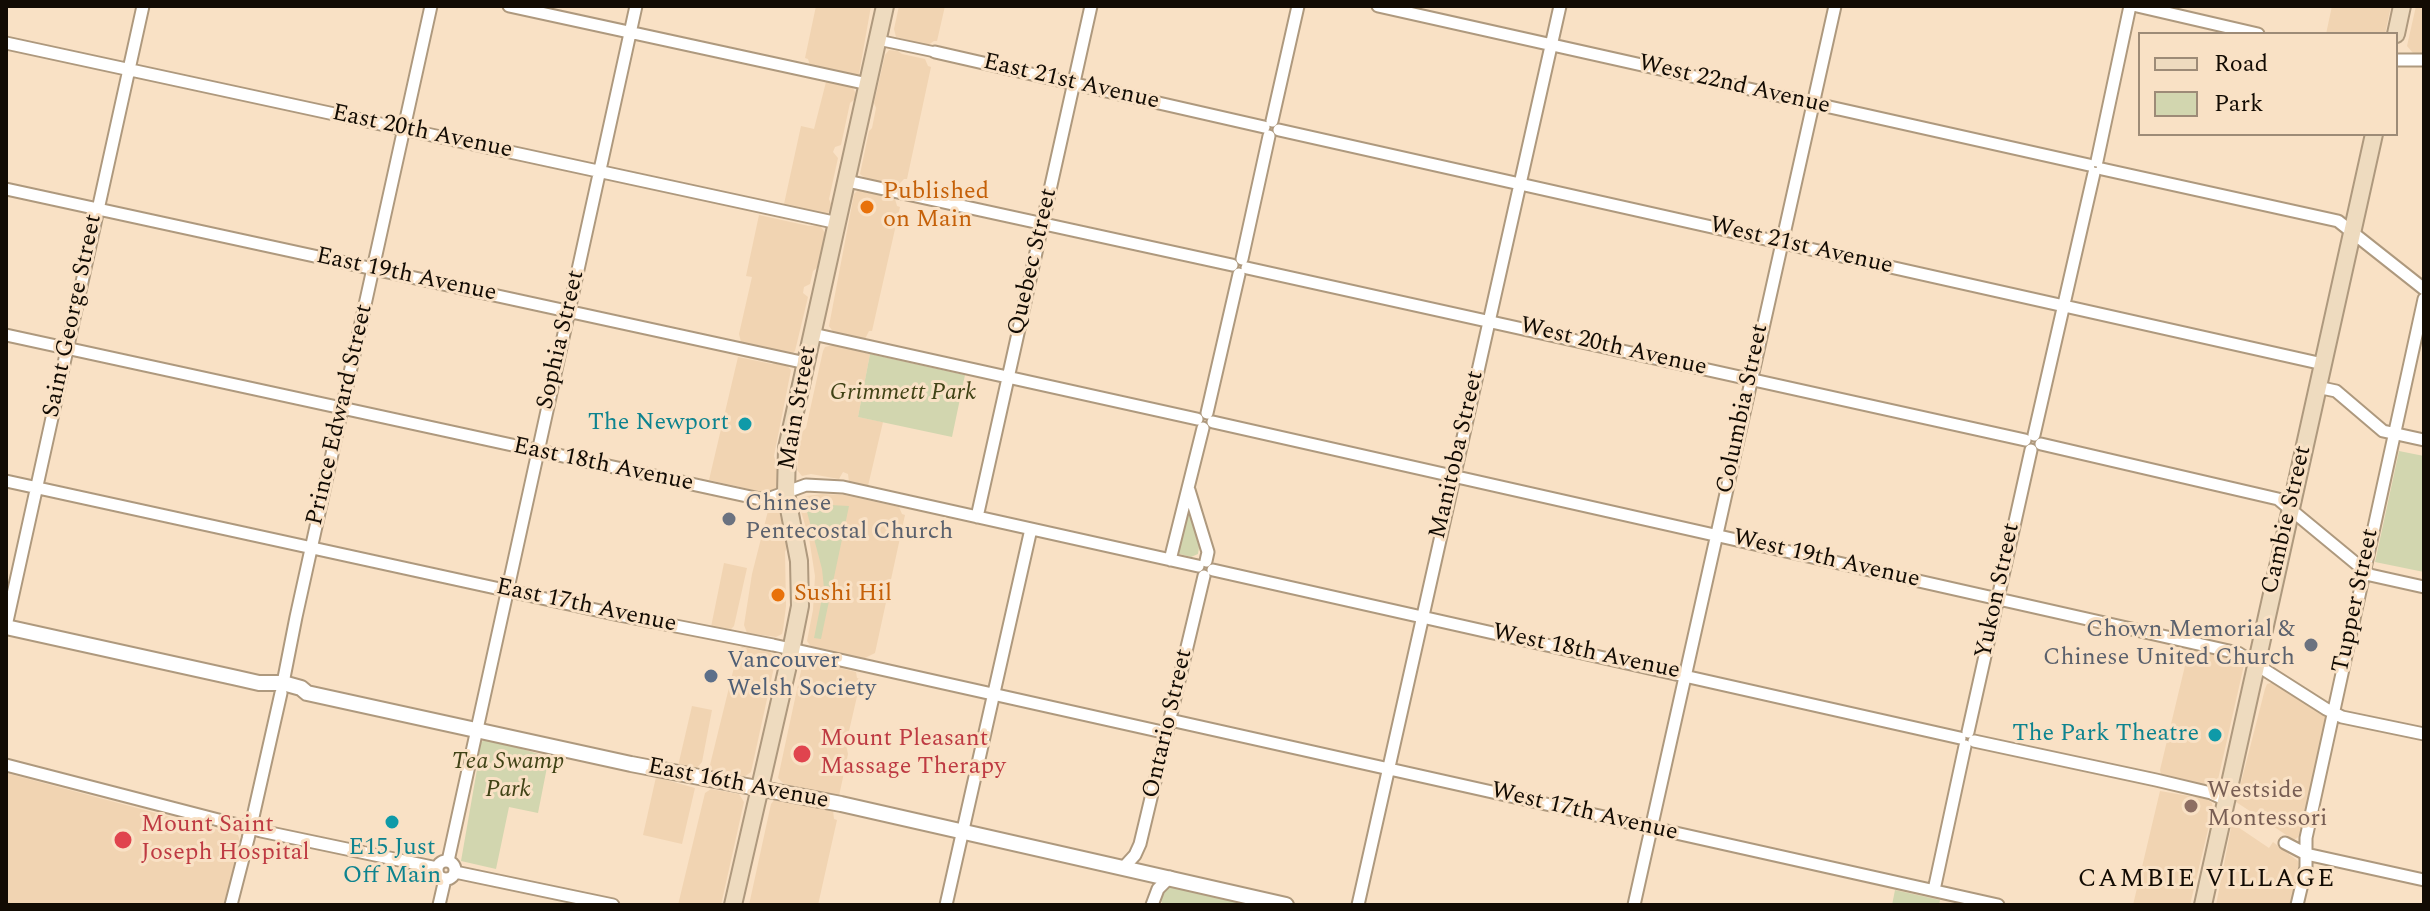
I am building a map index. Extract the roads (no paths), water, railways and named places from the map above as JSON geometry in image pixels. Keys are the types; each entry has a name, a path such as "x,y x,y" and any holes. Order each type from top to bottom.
{"main road":[{"name":"Main Street","path":"733,905 800,606 799,561 786,493 787,448 885,6"},
{"path":"2396,32 2402,6"},
{"name":"Cambie Street","path":"2203,905 2374,136"}],"street":[{"name":"Saint George Street","path":"6,626 143,6"},
{"name":"Prince Edward Street","path":"231,905 251,828 431,6"},
{"path":"509,6 868,84"},
{"name":"Sophia Street","path":"439,905 636,6"},
{"name":"Quebec Street","path":"977,517 1091,6"},
{"name":"Ontario Street","path":"1170,560 1205,421 1298,6"},
{"name":"West 22nd Avenue","path":"1378,6 2338,221 2424,289"},
{"name":"Manitoba Street","path":"1358,905 1560,6"},
{"name":"Columbia Street","path":"1634,905 1835,6"},
{"name":"Yukon Street","path":"1934,890 2130,6"},
{"path":"2137,6 2249,32"},
{"name":"East 21st Avenue","path":"878,40 1271,129"},
{"name":"East 20th Avenue","path":"6,43 838,223"},
{"path":"2398,60 2424,60"},
{"name":"West 21st Avenue","path":"1271,129 2323,364"},
{"path":"847,181 1240,266"},
{"name":"East 19th Avenue","path":"6,189 806,363"},
{"name":"West 20th Avenue","path":"1240,266 2274,498 2363,571 2424,587"},
{"name":"Tupper Street","path":"2297,905 2306,867 2306,838 2424,299"},
{"path":"813,334 1205,421"},
{"name":"East 18th Avenue","path":"6,335 765,500 806,485 832,485 1205,568"},
{"path":"2317,387 2336,391 2383,431 2424,440"},
{"name":"West 19th Avenue","path":"1205,421 2238,653 2342,717 2424,734"},
{"name":"East 17th Avenue","path":"6,481 1167,733"},
{"name":"Ontario Street","path":"1124,867 1140,844 1208,552 1189,490"},
{"path":"946,905 1031,529"},
{"name":"West 18th Avenue","path":"1205,568 2156,780 2211,793 2226,800"},
{"name":"East 16th Avenue","path":"6,626 259,683 270,690 301,688 307,693 477,731 963,831 1286,905"},
{"name":"West 17th Avenue","path":"1170,720 1998,905"},
{"path":"6,765 251,828 613,905"},
{"path":"2285,843 2306,854 2424,880"},
{"path":"1152,905 1158,889 1170,877"}],"place":[{"name":"Published on Main","path":"867,207"},
{"name":"The Newport","path":"745,424"},
{"name":"Chinese Pentecostal Church","path":"729,519"},
{"name":"Sushi Hil","path":"778,595"},
{"name":"Chown Memorial & Chinese United Church","path":"2311,645"},
{"name":"Vancouver Welsh Society","path":"711,676"},
{"name":"The Park Theatre","path":"2215,735"},
{"name":"Mount Pleasant Massage Therapy","path":"802,754"},
{"name":"Westside Montessori","path":"2191,806"},
{"name":"E15 Just Off Main","path":"392,822"},
{"name":"Mount Saint Joseph Hospital","path":"123,840"}],"district":[{"name":"CAMBIE VILLAGE","path":"2207,881"}],"park label":[{"name":"Grimmett Park","path":"903,394"},
{"name":"Tea Swamp Park","path":"508,777"}]}
